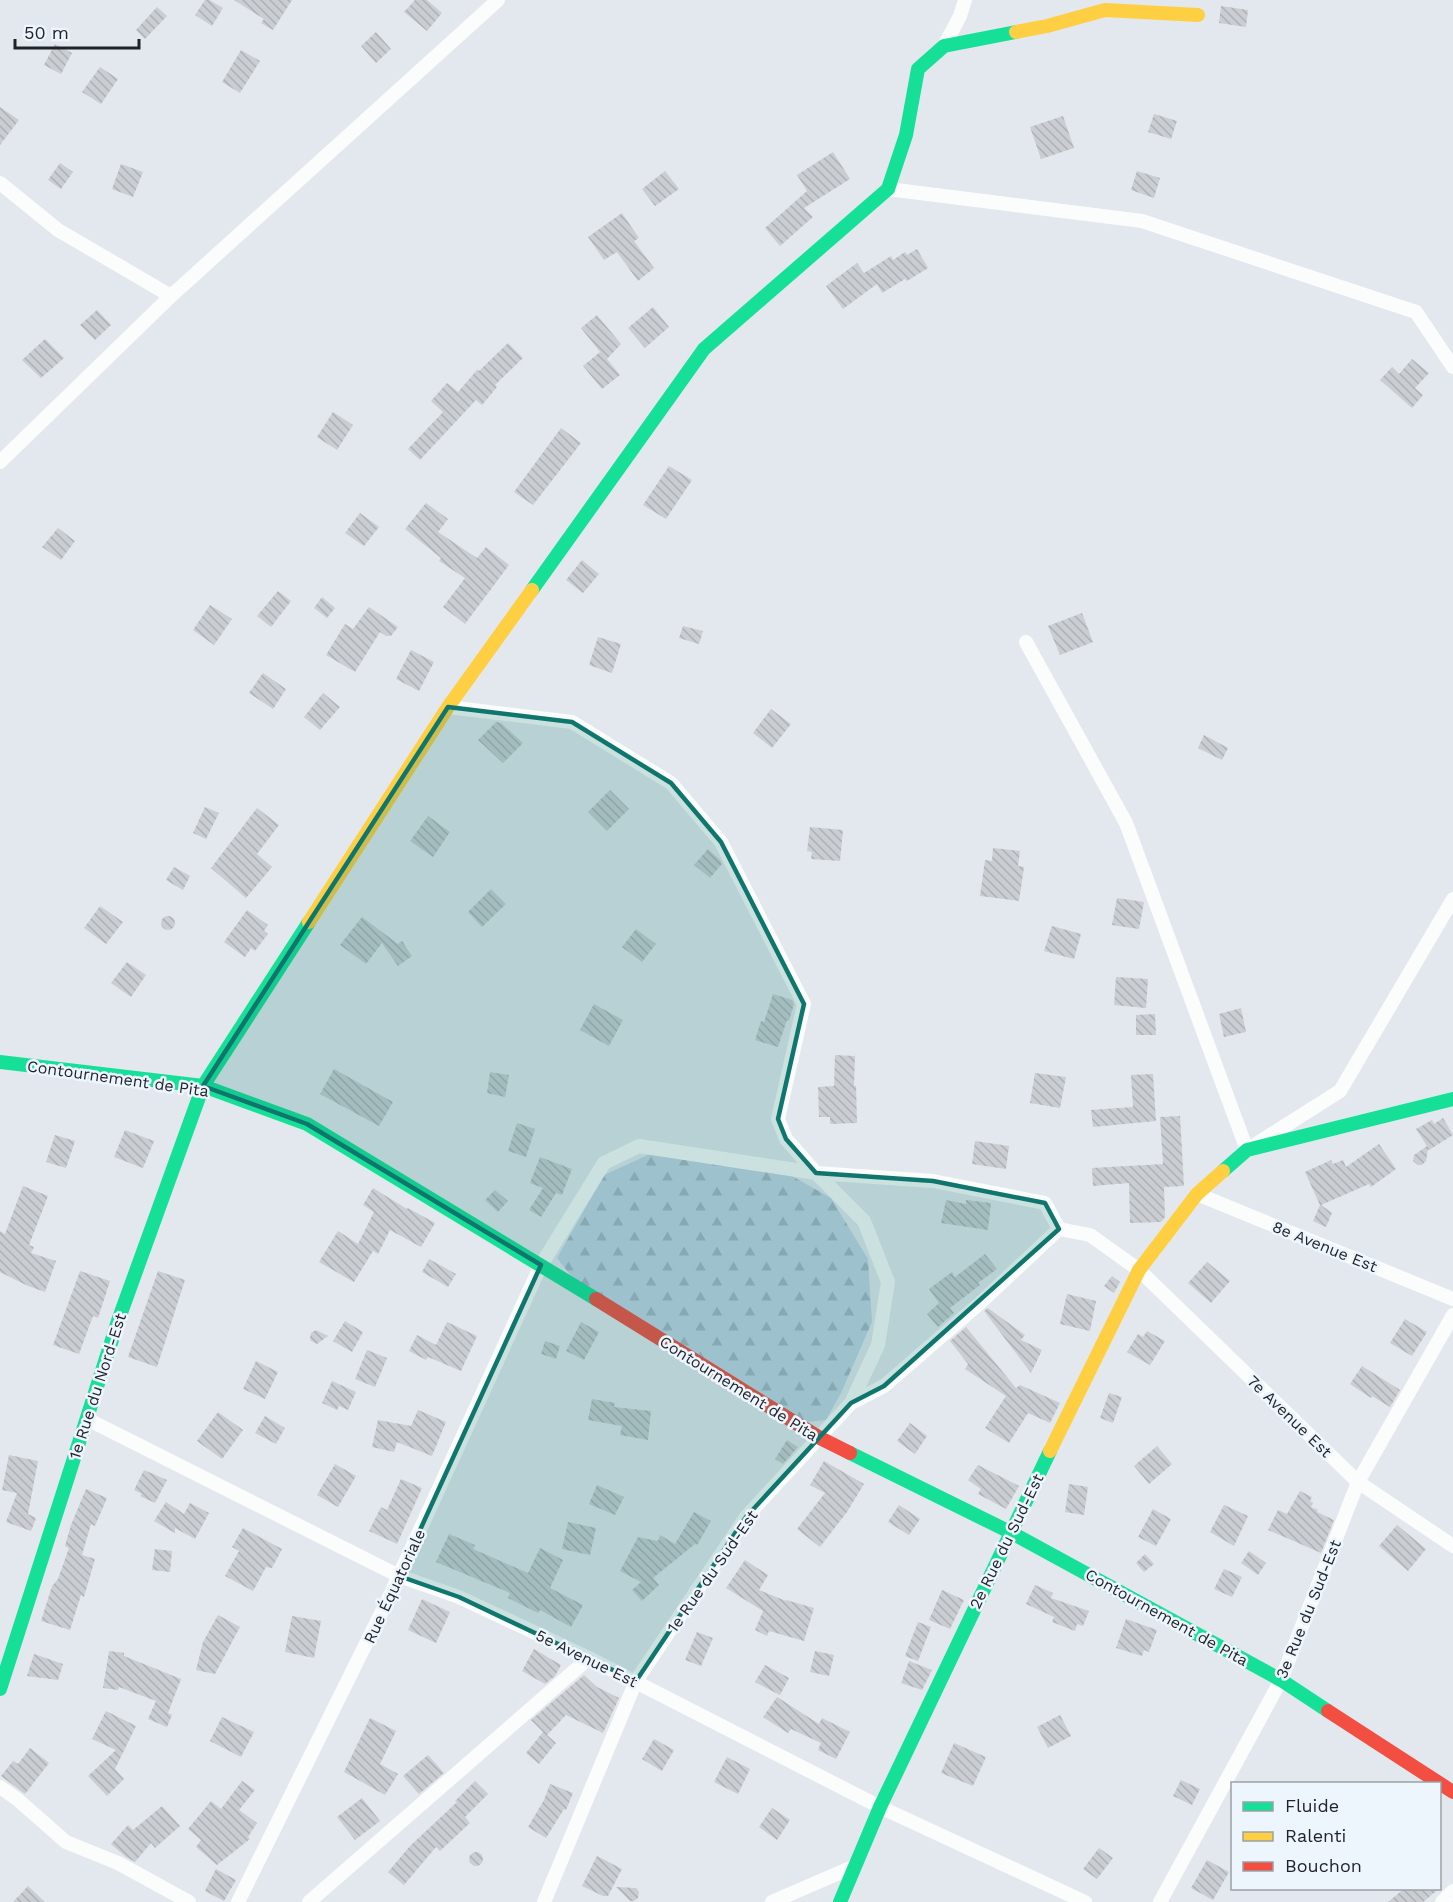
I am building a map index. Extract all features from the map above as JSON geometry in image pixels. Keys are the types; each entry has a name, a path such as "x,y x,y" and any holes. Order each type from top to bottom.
{"street":[{"path":"965,0 960,16 944,46 918,69 906,135 888,189 1142,221 1416,312 1453,367"},
{"path":"0,462 171,296 496,1"},
{"path":"944,46 1047,26 1106,10 1198,15"},
{"path":"0,183 58,230 171,296"},
{"name":"1e Rue du Nord-Est","path":"0,1689 118,1321 203,1086 448,707 704,349 888,189"},
{"path":"1026,642 1126,823 1247,1150"},
{"name":"1e Rue du Sud-Est","path":"448,707 572,722 671,783 721,842 804,1004 778,1119 786,1139 864,1221 888,1282 878,1345 851,1403 746,1517 636,1681 544,1902"},
{"path":"1247,1150 1340,1091 1453,898"},
{"name":"Contournement de Pita","path":"0,1062 203,1086 307,1124 541,1265 820,1438 1010,1532 1281,1680 1438,1782"},
{"path":"1247,1150 1453,1099"},
{"name":"Rue Équatoriale","path":"238,1902 399,1576 541,1265 604,1163 639,1146 816,1173 933,1181 1045,1203 1059,1229"},
{"name":"2e Rue du Sud-Est","path":"840,1902 880,1806 1010,1532 1139,1270 1197,1194 1247,1150"},
{"name":"8e Avenue Est","path":"1197,1194 1453,1299"},
{"path":"851,1403 884,1386 980,1303 1059,1229"},
{"name":"7e Avenue Est","path":"1059,1229 1090,1235 1139,1270 1358,1482 1453,1546"},
{"name":"3e Rue du Sud-Est","path":"1160,1902 1281,1680 1358,1482 1453,1315"},
{"name":"5e Avenue Est","path":"87,1419 399,1576 459,1597 589,1658 880,1806 1085,1902"},
{"path":"309,1902 589,1658"},
{"path":"0,1787 66,1842 118,1863 189,1902"},
{"path":"772,1902 855,1866"},
{"path":"1442,1902 1453,1891"}],"highlighted area":[{"path":"448,707 572,722 671,783 721,842 804,1004 778,1119 786,1139 816,1173 933,1181 1045,1203 1059,1229 884,1386 851,1403 746,1517 636,1681 459,1597 399,1576 541,1265 307,1124 203,1086"}],"green space":[{"path":"652,1153 790,1175 831,1198 868,1259 872,1322 841,1393 826,1420 808,1422 572,1277 557,1258 604,1175"}],"building":[{"path":"205,0 223,8 212,26 195,15"},
{"path":"234,0 292,0 273,30 261,23 264,19"},
{"path":"415,0 427,0 442,13 427,31 404,12"},
{"path":"1221,6 1248,10 1246,27 1219,23"},
{"path":"157,7 167,16 145,39 136,30"},
{"path":"376,32 391,49 376,63 361,46"},
{"path":"55,44 72,53 61,74 44,65"},
{"path":"241,50 260,61 240,93 222,82"},
{"path":"100,67 118,79 101,104 82,92"},
{"path":"0,107 19,120 0,145"},
{"path":"1154,114 1177,121 1171,139 1148,132"},
{"path":"1063,116 1074,148 1041,159 1030,127"},
{"path":"833,152 850,179 804,208 813,217 780,246 765,228 807,191 797,175"},
{"path":"60,163 73,172 61,189 48,180"},
{"path":"121,164 143,172 133,197 112,189"},
{"path":"665,171 679,189 655,206 642,189"},
{"path":"1137,171 1160,178 1154,198 1131,190"},
{"path":"622,213 639,238 634,241 654,268 638,281 617,252 604,260 588,237"},
{"path":"917,249 928,268 882,293 877,284 843,309 826,286 857,263 864,273 891,256 893,260 905,252 907,255"},
{"path":"653,307 669,327 645,348 628,328"},
{"path":"97,310 111,325 95,340 80,325"},
{"path":"597,315 621,344 607,359 620,375 602,389 583,366 600,352 581,328"},
{"path":"45,339 64,358 41,378 22,360"},
{"path":"508,343 523,358 495,385 497,387 482,405 476,400 420,460 408,449 443,412 431,401 447,383 458,392 477,370 479,371"},
{"path":"1412,359 1429,373 1415,388 1423,395 1412,408 1380,380 1392,367 1399,374"},
{"path":"333,412 353,425 337,450 317,437"},
{"path":"561,428 581,443 533,505 514,492"},
{"path":"669,466 692,480 666,519 643,505"},
{"path":"426,503 448,519 438,532 477,558 486,547 509,565 465,624 443,607 465,578 439,561 441,558 405,529"},
{"path":"360,513 379,527 364,546 345,533"},
{"path":"58,528 75,541 61,560 42,547"},
{"path":"582,560 599,574 583,593 566,580"},
{"path":"278,591 291,601 271,627 257,616"},
{"path":"322,597 335,608 327,618 314,608"},
{"path":"210,605 232,619 214,645 193,630"},
{"path":"369,607 398,627 391,636 380,632 355,672 326,655 345,624 353,629"},
{"path":"1082,613 1093,642 1060,655 1048,626"},
{"path":"683,626 703,631 699,644 679,638"},
{"path":"598,637 621,644 612,673 589,665"},
{"path":"411,650 434,662 419,691 396,679"},
{"path":"263,673 286,689 273,709 249,693"},
{"path":"323,693 340,707 320,730 304,717"},
{"path":"771,709 791,724 772,748 753,733"},
{"path":"496,722 501,723 523,743 503,763 478,740"},
{"path":"1204,735 1228,748 1222,760 1198,748"},
{"path":"610,790 629,809 607,831 588,812"},
{"path":"205,807 219,813 206,839 193,833"},
{"path":"257,808 279,825 257,854 272,867 246,898 211,868"},
{"path":"428,816 450,832 433,857 410,841"},
{"path":"810,827 843,830 840,861 811,859 812,852 807,851"},
{"path":"993,848 1020,851 1018,866 1024,867 1019,901 980,896 985,860 992,861"},
{"path":"708,849 722,864 710,878 694,865"},
{"path":"174,867 190,876 183,890 166,880"},
{"path":"491,889 506,904 482,927 468,912"},
{"path":"1117,898 1144,902 1139,929 1112,925"},
{"path":"100,906 123,922 106,944 84,928"},
{"path":"247,910 268,925 264,931 268,934 255,951 251,948 245,957 224,942"},
{"path":"165,916 171,916 175,923 171,930 165,930 161,926 161,920"},
{"path":"362,917 398,944 402,941 412,956 398,966 382,943 366,964 340,945"},
{"path":"1052,926 1081,934 1074,959 1044,951"},
{"path":"636,929 656,944 642,962 622,947"},
{"path":"127,962 146,975 131,997 111,983"},
{"path":"1116,977 1148,979 1146,1008 1114,1005"},
{"path":"773,994 792,1000 794,1004 778,1047 755,1040 761,1021 764,1022"},
{"path":"594,1004 623,1020 609,1046 580,1030"},
{"path":"1241,1008 1246,1032 1224,1037 1219,1014"},
{"path":"1155,1014 1156,1035 1136,1035 1136,1015"},
{"path":"835,1055 855,1056 854,1086 856,1086 857,1123 830,1124 830,1117 819,1117 818,1087 834,1086"},
{"path":"334,1069 393,1102 379,1126 320,1094"},
{"path":"490,1072 509,1075 505,1097 487,1093"},
{"path":"1035,1073 1066,1077 1060,1108 1030,1103"},
{"path":"1153,1074 1156,1121 1093,1127 1091,1110 1133,1107 1131,1075"},
{"path":"1180,1116 1184,1186 1164,1187 1165,1217 1161,1222 1130,1223 1129,1183 1093,1186 1092,1168 1163,1164 1160,1117"},
{"path":"1443,1118 1453,1135 1428,1149 1426,1161 1418,1165 1413,1161 1414,1155 1427,1146 1416,1129 1432,1120 1434,1124"},
{"path":"517,1123 535,1129 526,1157 508,1151"},
{"path":"125,1130 154,1141 143,1168 114,1157"},
{"path":"55,1135 75,1141 66,1168 46,1162"},
{"path":"975,1141 1009,1146 1006,1169 972,1164"},
{"path":"1379,1144 1396,1169 1371,1187 1369,1184 1321,1205 1332,1213 1326,1227 1313,1221 1320,1205 1305,1172 1331,1160 1333,1164 1343,1160 1346,1167"},
{"path":"540,1157 572,1169 562,1195 556,1193 541,1217 529,1210 543,1188 530,1183"},
{"path":"23,1186 48,1196 29,1245 34,1247 31,1253 56,1261 45,1292 0,1272 0,1231 5,1234"},
{"path":"373,1188 435,1223 421,1247 390,1230 378,1254 373,1251 354,1282 319,1262 338,1231 358,1244 374,1212 363,1205"},
{"path":"495,1190 508,1201 498,1212 485,1200"},
{"path":"946,1200 966,1204 966,1200 991,1203 988,1230 941,1223"},
{"path":"985,1254 997,1269 950,1308 954,1313 938,1327 927,1314 939,1303 929,1289 952,1272 955,1277"},
{"path":"429,1259 456,1274 448,1287 422,1272"},
{"path":"1207,1262 1230,1281 1211,1303 1188,1283"},
{"path":"80,1271 110,1281 98,1318 93,1316 79,1354 53,1345"},
{"path":"158,1271 185,1280 157,1367 128,1357"},
{"path":"1112,1276 1120,1282 1114,1293 1104,1286"},
{"path":"1067,1294 1096,1301 1090,1331 1060,1324"},
{"path":"988,1308 1025,1335 1021,1340 1042,1350 1031,1373 984,1311"},
{"path":"1405,1319 1427,1332 1412,1356 1390,1343"},
{"path":"345,1321 363,1332 352,1352 333,1341"},
{"path":"447,1322 477,1336 461,1371 428,1357 426,1360 409,1351 417,1335 436,1345"},
{"path":"581,1322 599,1332 584,1360 566,1351"},
{"path":"966,1327 1016,1388 1020,1385 1060,1403 1050,1423 1028,1413 1009,1443 985,1428 1006,1396 965,1369 968,1364 950,1341"},
{"path":"316,1330 328,1336 317,1344 310,1338 311,1333"},
{"path":"1147,1331 1165,1341 1150,1365 1127,1352 1138,1334 1143,1337"},
{"path":"545,1341 560,1346 556,1359 541,1354"},
{"path":"367,1350 387,1358 375,1387 355,1379"},
{"path":"256,1361 278,1372 265,1399 243,1389"},
{"path":"1362,1366 1400,1390 1390,1407 1350,1384"},
{"path":"332,1381 356,1392 348,1410 339,1406 337,1410 322,1403"},
{"path":"1109,1393 1122,1397 1113,1423 1100,1418"},
{"path":"592,1399 615,1403 614,1407 651,1411 648,1440 620,1435 622,1426 588,1420"},
{"path":"418,1410 446,1422 432,1456 397,1442 394,1452 372,1447 378,1420 411,1426"},
{"path":"218,1412 243,1430 222,1459 197,1441"},
{"path":"265,1416 285,1428 276,1444 255,1433"},
{"path":"910,1423 927,1436 915,1454 897,1441"},
{"path":"787,1440 798,1447 783,1464 775,1459"},
{"path":"1157,1446 1172,1464 1149,1484 1134,1466"},
{"path":"9,1455 38,1461 28,1514 36,1518 31,1531 6,1522 17,1493 2,1490"},
{"path":"824,1461 864,1484 847,1512 820,1547 797,1529 825,1493 810,1485"},
{"path":"335,1464 356,1476 338,1507 317,1495"},
{"path":"978,1465 1019,1486 1006,1509 978,1494 981,1489 968,1480"},
{"path":"144,1470 167,1480 155,1503 140,1496 142,1494 134,1490"},
{"path":"401,1479 422,1488 397,1544 369,1531 381,1507 387,1510"},
{"path":"1069,1484 1088,1487 1084,1515 1065,1512"},
{"path":"597,1485 624,1497 615,1515 589,1504"},
{"path":"86,1489 107,1498 95,1526 91,1524 82,1555 95,1559 84,1597 81,1595 70,1630 41,1621 52,1586 58,1579 69,1548 65,1546 71,1525"},
{"path":"1300,1491 1312,1497 1311,1507 1334,1520 1321,1553 1268,1530 1278,1510 1287,1514"},
{"path":"166,1502 184,1514 190,1503 209,1513 195,1539 175,1528 175,1533 154,1521"},
{"path":"899,1505 920,1519 909,1535 888,1522"},
{"path":"1224,1505 1248,1516 1234,1546 1210,1532"},
{"path":"1153,1509 1171,1519 1156,1546 1138,1537"},
{"path":"694,1512 711,1521 697,1545 695,1544 653,1578 659,1585 642,1601 632,1590 641,1582 620,1571 638,1537 658,1541 660,1535 675,1544"},
{"path":"568,1522 596,1528 590,1555 562,1549"},
{"path":"1397,1525 1426,1549 1408,1571 1379,1546"},
{"path":"243,1528 282,1549 272,1568 266,1567 253,1591 225,1576 239,1551 232,1547"},
{"path":"449,1534 475,1545 473,1549 528,1573 540,1548 563,1560 550,1588 583,1605 571,1627 540,1610 538,1613 508,1598 510,1593 436,1562"},
{"path":"155,1549 172,1551 170,1572 152,1570"},
{"path":"1249,1551 1266,1563 1258,1575 1241,1563"},
{"path":"1145,1554 1154,1564 1144,1572 1136,1563"},
{"path":"745,1560 768,1575 759,1590 786,1601 814,1608 804,1641 769,1631 767,1636 755,1630 763,1611 726,1588"},
{"path":"1224,1569 1242,1577 1232,1597 1214,1589"},
{"path":"1035,1585 1053,1593 1051,1598 1089,1611 1083,1626 1077,1624 1075,1631 1052,1622 1054,1617 1026,1604"},
{"path":"942,1590 964,1600 950,1629 929,1620"},
{"path":"422,1599 450,1612 436,1643 408,1630"},
{"path":"218,1615 240,1627 215,1674 196,1670 203,1642"},
{"path":"292,1616 321,1621 314,1658 285,1652"},
{"path":"1126,1619 1157,1630 1149,1652 1144,1650 1142,1656 1116,1648"},
{"path":"918,1622 931,1627 918,1661 905,1656"},
{"path":"697,1632 713,1638 701,1666 685,1660"},
{"path":"534,1649 561,1665 555,1676 545,1684 522,1671"},
{"path":"109,1651 124,1653 124,1656 181,1679 168,1713 172,1715 167,1727 148,1719 156,1701 119,1687 118,1690 103,1688"},
{"path":"815,1651 834,1655 829,1676 810,1672"},
{"path":"34,1654 63,1664 58,1680 27,1676"},
{"path":"909,1661 932,1670 922,1690 901,1683"},
{"path":"765,1665 789,1678 780,1695 755,1682"},
{"path":"584,1675 597,1687 619,1698 603,1733 566,1715 547,1735 556,1743 539,1764 526,1753 543,1732 531,1720"},
{"path":"777,1697 819,1724 822,1718 850,1732 836,1759 818,1750 821,1743 791,1729 788,1733 763,1717"},
{"path":"106,1711 136,1726 115,1769 124,1779 107,1796 88,1776 116,1750 92,1739"},
{"path":"1060,1715 1071,1736 1048,1748 1037,1727"},
{"path":"222,1717 254,1732 241,1757 210,1741"},
{"path":"370,1718 396,1731 380,1764 398,1774 385,1795 344,1772"},
{"path":"654,1739 674,1750 662,1771 642,1759"},
{"path":"954,1743 986,1757 973,1786 941,1773"},
{"path":"30,1748 49,1763 25,1794 1,1776 13,1761 18,1764"},
{"path":"428,1755 444,1773 419,1794 403,1776"},
{"path":"727,1757 750,1769 738,1794 714,1782"},
{"path":"1181,1780 1200,1789 1192,1805 1173,1796"},
{"path":"242,1781 255,1790 239,1810 257,1823 248,1837 250,1839 217,1865 196,1847 201,1840 188,1829 211,1801 221,1809"},
{"path":"475,1781 488,1794 465,1817 470,1823 440,1851 436,1847 404,1885 388,1872 410,1846 457,1802 455,1801"},
{"path":"550,1784 573,1793 566,1810 564,1809 546,1838 528,1827 544,1800"},
{"path":"362,1798 380,1821 355,1840 337,1817"},
{"path":"162,1806 180,1826 155,1848 151,1843 135,1862 111,1844 128,1825 133,1830"},
{"path":"772,1808 790,1820 777,1840 759,1827"},
{"path":"1099,1848 1113,1858 1097,1879 1083,1869"},
{"path":"476,1852 481,1854 483,1859 481,1864 476,1866 471,1864 469,1859 471,1854"},
{"path":"597,1856 622,1869 608,1896 582,1886"},
{"path":"1207,1860 1229,1872 1213,1900 1191,1888"},
{"path":"216,1869 236,1880 224,1901 205,1891"},
{"path":"28,1886 45,1902 13,1902"},
{"path":"616,1887 636,1888 639,1892 638,1898 630,1901"},
{"path":"1403,1890 1438,1890 1423,1902 1388,1902"}],"traffic: fast":[{"path":"532,590 704,349 888,189 906,135 918,69 944,46 1016,32"},
{"path":"0,1689 118,1321 203,1086 309,922"},
{"path":"0,1062 203,1086 307,1124 596,1299"},
{"path":"1223,1171 1247,1150 1453,1099"},
{"path":"840,1902 880,1807 1050,1451"},
{"path":"850,1453 1010,1532 1281,1680 1328,1711"}],"traffic: slow":[{"path":"1016,32 1105,10 1198,15"},
{"path":"309,922 448,707 532,590"},
{"path":"1050,1451 1139,1270 1197,1194 1223,1171"}],"traffic: jam":[{"path":"596,1299 820,1438 850,1453"},
{"path":"1328,1711 1438,1782"},
{"path":"1441,1784 1453,1792"}]}
